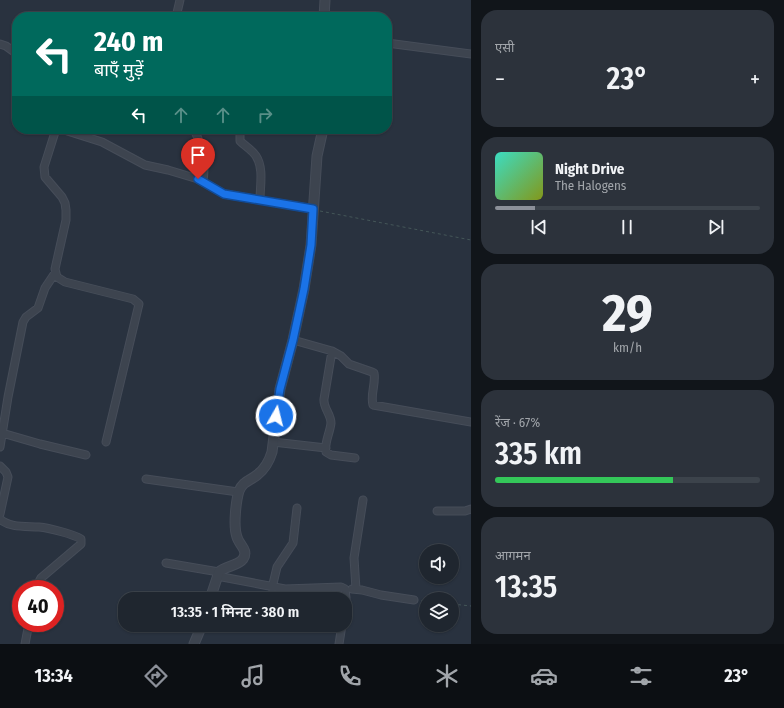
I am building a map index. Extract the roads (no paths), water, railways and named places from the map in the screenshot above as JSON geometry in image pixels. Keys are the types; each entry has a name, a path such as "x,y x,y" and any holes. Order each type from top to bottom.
{"street":[{"path":"177,12 180,0"},
{"path":"324,12 325,0"},
{"path":"0,44 12,50"},
{"path":"392,44 471,54"},
{"path":"0,447 23,322 26,317 38,308 45,288 55,274 66,220 66,210 62,196 46,177 44,167 54,134"},
{"path":"77,134 102,142 145,165 203,181 224,194 313,209"},
{"path":"196,134 204,155 205,168 203,181"},
{"path":"240,134 240,141 256,155 260,163 260,200"},
{"path":"212,592 218,574 228,566 242,560 244,556 244,548 237,538 235,524 238,492 242,485 265,468 269,461 280,389 293,340 304,289 311,245 317,156 322,134"},
{"path":"55,274 65,282 133,299 139,304 106,442"},
{"path":"293,340 332,352 341,356 349,364 374,373 373,405 471,422"},
{"path":"332,352 324,399 324,404 331,424 326,452 331,455 355,458"},
{"path":"2,434 86,455"},
{"path":"273,442 326,448"},
{"path":"0,466 6,472 8,477 0,514"},
{"path":"146,480 238,492"},
{"path":"356,588 354,558 363,500"},
{"path":"272,588 277,567 293,543 297,508"},
{"path":"437,511 465,511 471,509"},
{"path":"0,519 23,527 48,528 81,539 81,544 40,580"},
{"path":"166,563 251,581 272,588 356,588 381,595 414,600"},
{"path":"25,644 27,632"},
{"path":"194,644 199,632"},
{"path":"339,644 341,632"}]}
